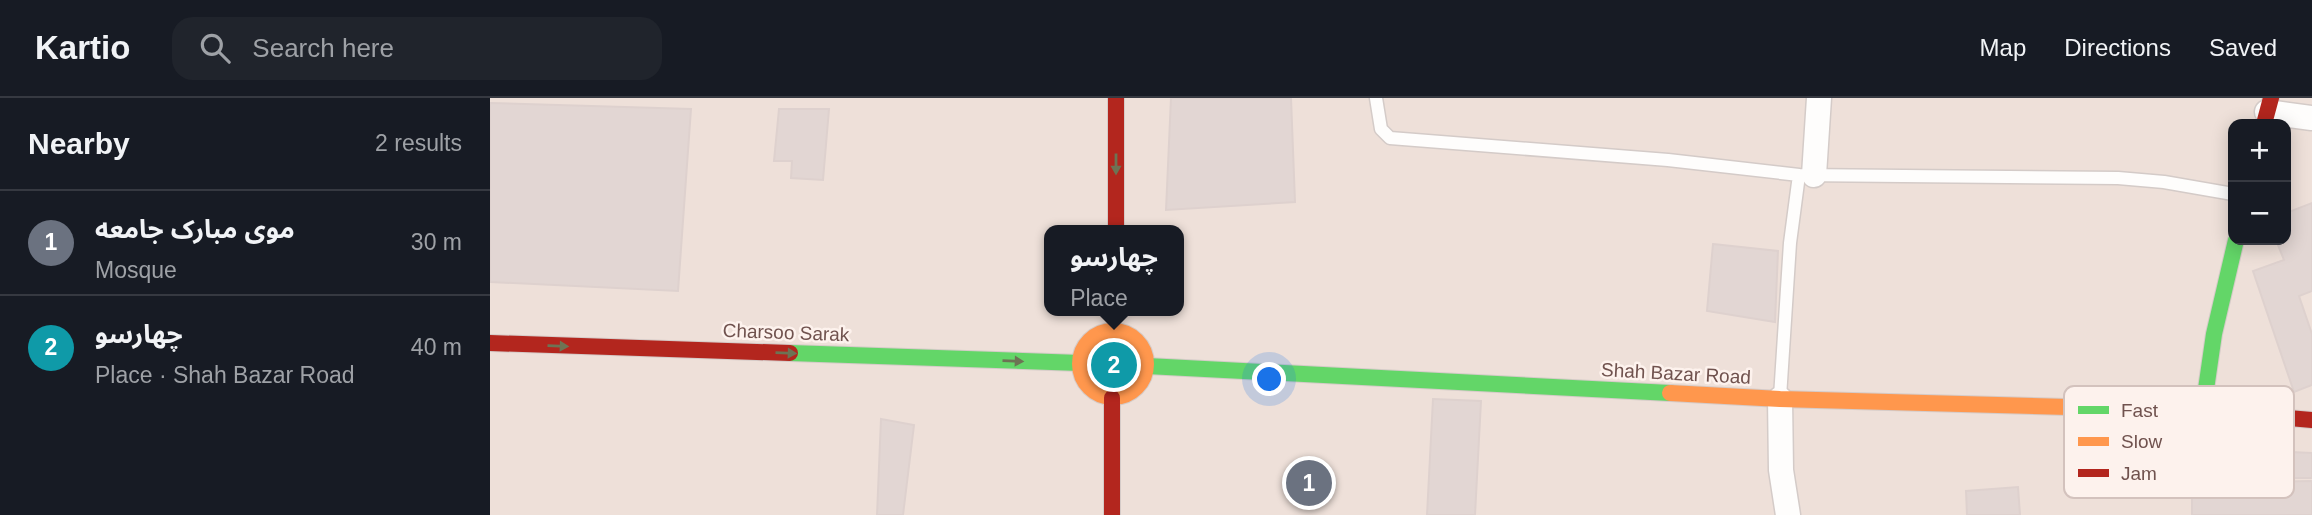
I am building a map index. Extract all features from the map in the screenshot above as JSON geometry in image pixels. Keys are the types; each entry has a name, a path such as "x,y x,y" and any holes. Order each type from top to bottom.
{"main road":[{"path":"1116,98 1116,225"},
{"path":"2206,386 2214,334 2235,245"},
{"path":"1115,316 1115,330"},
{"path":"1115,330 1126,332 1135,338 1142,346 1147,366 1140,385 1123,397 1112,398 1104,397 1089,387 1084,380 1080,363 1085,346 1091,340 1098,334 1115,330"},
{"name":"Charsoo Sarak","path":"490,343 1080,363"},
{"name":"Shah Bazar Road","path":"1147,366 1780,399 2064,406"},
{"path":"1112,398 1112,515"},
{"name":"Shah Bazar Road","path":"2294,418 2312,420"}],"street":[{"path":"1806,174 1819,98"},
{"path":"2267,111 2312,118"},
{"path":"1780,399 1781,470 1788,515"}],"lane":[{"path":"1376,98 1381,129 1390,138 1806,174 2118,178 2164,181 2228,193"},
{"path":"1780,399 1790,243 1806,174"}],"shaded area":[{"path":"490,98 2312,98 2312,515 490,515"}],"building":[{"path":"1171,98 1291,98 1295,202 1166,210"},
{"path":"490,103 691,109 678,291 490,282"},
{"path":"779,109 829,109 823,180 791,178 792,161 774,161"},
{"path":"2312,203 2312,291 2299,296 2312,334 2312,385 2294,392 2253,271 2284,260 2278,245 2291,245 2291,211"},
{"path":"1713,244 1778,251 1775,322 1707,311"},
{"path":"1433,399 1481,401 1475,515 1427,515"},
{"path":"881,419 914,425 903,515 877,515"},
{"path":"2294,452 2312,453 2312,478 2294,478"},
{"path":"2294,481 2312,481 2312,515 2192,515 2192,498 2294,498"},
{"path":"2018,487 2020,515 1967,515 1966,491"}],"traffic: fast":[{"path":"2206,386 2214,334 2235,245"},
{"path":"790,353 1080,363"},
{"path":"1147,366 1670,393"}],"traffic: slow":[{"path":"1106,331 1120,331 1132,336 1141,345 1146,364 1144,377 1137,388 1120,397 1106,397 1094,392 1085,383 1080,371 1080,357 1085,345 1094,336 1106,331"},
{"path":"1670,393 1780,399 2064,407"}],"traffic: jam":[{"path":"1116,98 1116,225"},
{"path":"2265,119 2271,98"},
{"path":"490,343 790,353"},
{"path":"1112,398 1112,515"},
{"path":"2294,418 2312,420"}],"place":[{"name":"چهارسو","path":"1114,365"},
{"name":"موی مبارک جامعه","path":"1309,483"}]}
